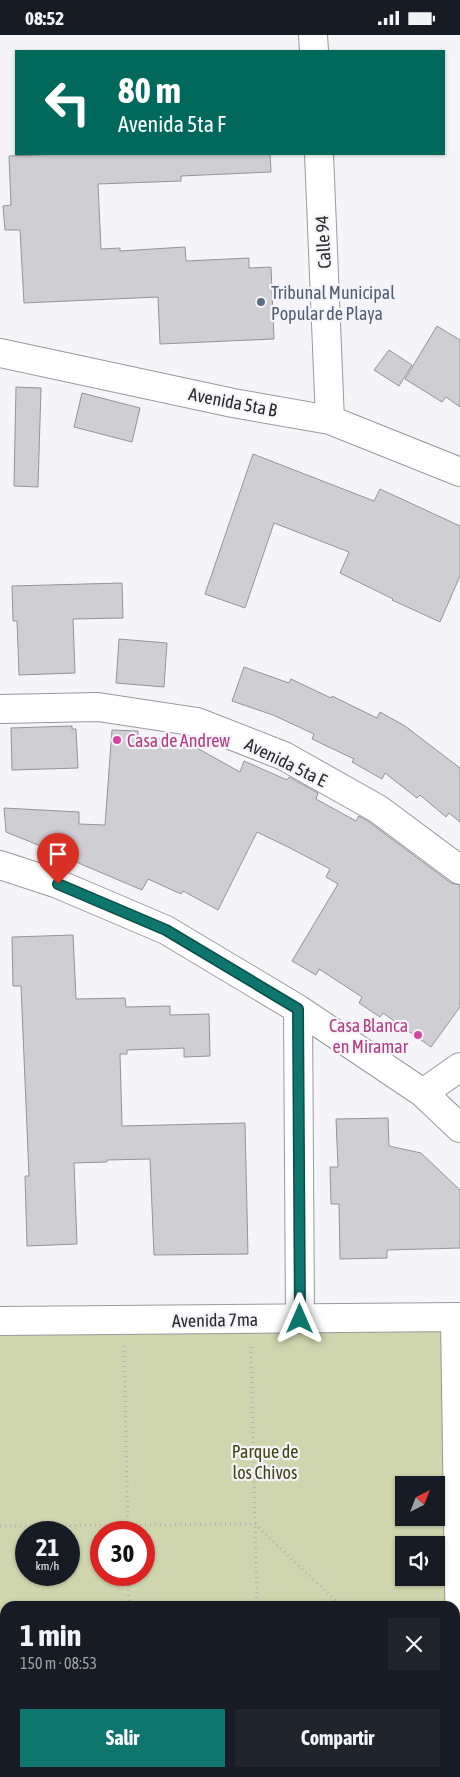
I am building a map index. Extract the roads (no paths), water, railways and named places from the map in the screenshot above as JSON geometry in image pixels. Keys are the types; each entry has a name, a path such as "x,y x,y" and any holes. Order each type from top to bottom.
{"street":[{"path":"313,35 314,50"},
{"name":"Calle 94","path":"319,155 330,420"},
{"name":"Avenida 5ta B","path":"0,353 233,403 330,420 460,472"},
{"name":"Avenida 5ta E","path":"0,709 98,707 197,722 284,756 378,809 460,870"},
{"path":"0,865 58,884 166,930 298,1009 423,1093 460,1129"},
{"path":"298,1009 300,1319"},
{"path":"423,1093 460,1067"},
{"path":"458,1317 460,1601"},
{"name":"Avenida 7ma","path":"0,1321 458,1317"}],"place":[{"name":"Tribunal Municipal Popular de Playa","path":"261,302"},
{"name":"Casa de Andrew","path":"117,740"},
{"name":"Casa Blanca en Miramar","path":"418,1035"}],"park label":[{"name":"Parque de los Chivos","path":"265,1462"}]}
